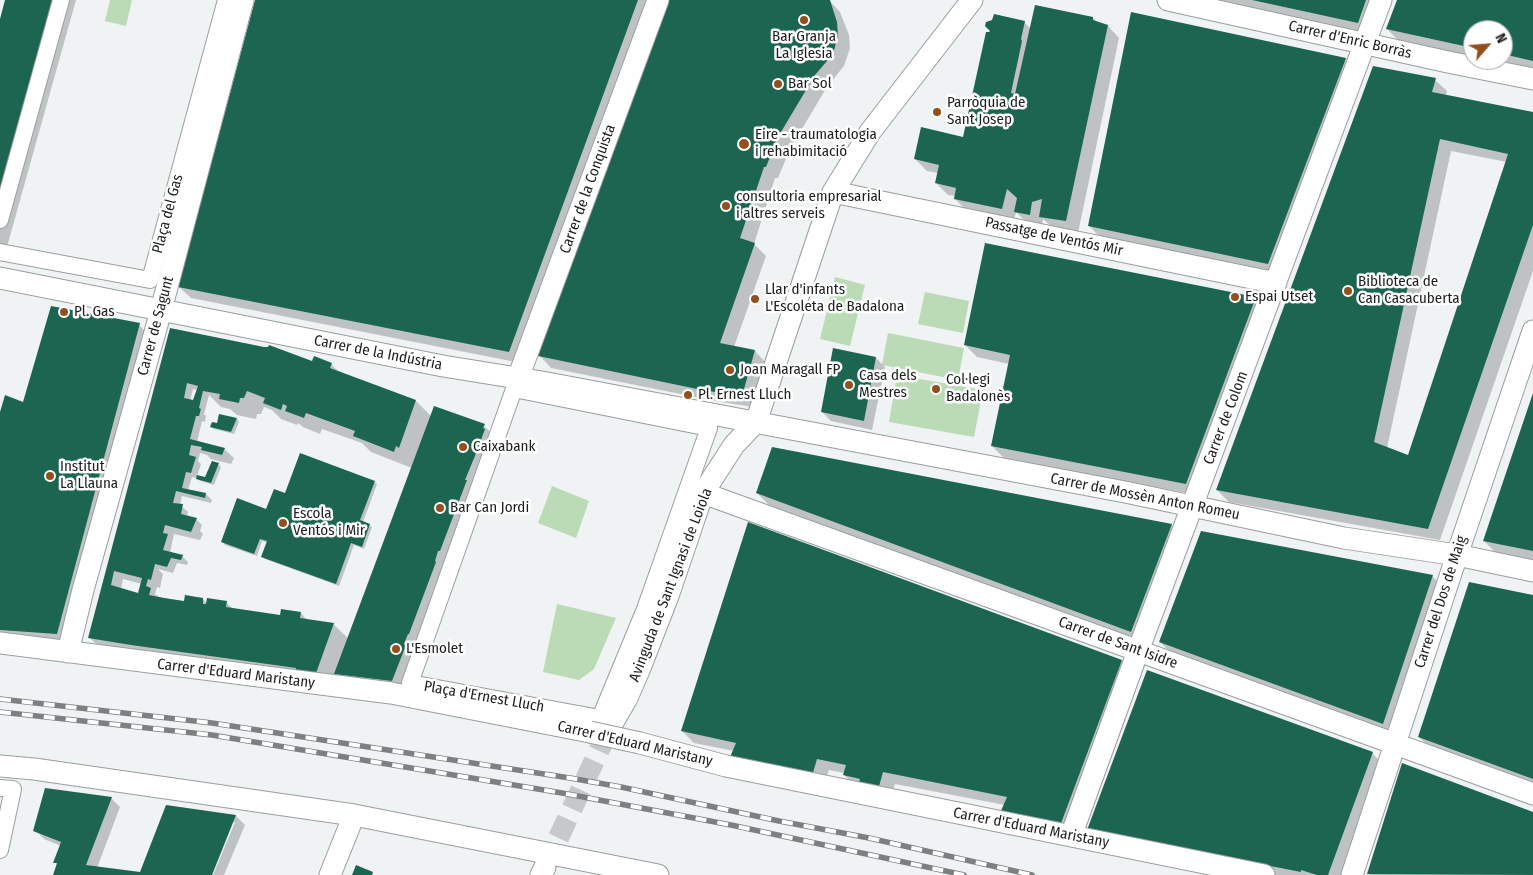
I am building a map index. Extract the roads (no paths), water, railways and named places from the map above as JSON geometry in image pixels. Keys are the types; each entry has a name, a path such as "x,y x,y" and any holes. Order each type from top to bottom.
{"street":[{"path":"0,220 61,0"},
{"name":"Plaça del Gas","path":"0,252 150,280 226,0"},
{"name":"Carrer de Sagunt","path":"68,652 82,590 161,309 243,0"},
{"name":"Carrer de la Conquista","path":"516,384 658,0"},
{"name":"Avinguda de Sant Ignasi de Loiola","path":"600,731 627,698 640,668 668,596 703,493 734,445 756,422 833,192 870,132 972,0"},
{"name":"Carrer d'Enric Borràs","path":"1168,0 1533,79"},
{"name":"Carrer de Colom","path":"1071,836 1138,651 1381,0"},
{"name":"Passatge de Ventós Mir","path":"833,192 1276,283"},
{"name":"Carrer de la Indústria","path":"0,278 434,364 516,384 756,422"},
{"name":"Carrer del Dos de Maig","path":"1352,875 1533,331"},
{"name":"Plaça d'Ernest Lluch","path":"516,384 709,428 645,608 600,718 410,683 516,384"},
{"name":"Carrer de Mossèn Anton Romeu","path":"756,422 1193,506 1344,538 1457,555 1533,571"},
{"name":"Carrer de Sant Isidre","path":"703,493 1533,794"},
{"name":"Carrer d'Eduard Maristany","path":"0,644 391,694 600,731 726,766 1264,875"},
{"path":"0,766 34,769 354,815 658,875"},
{"path":"0,788 13,789 0,850"},
{"path":"330,875 354,815"}],"tunnel":[{"path":"545,867 609,729"}],"railway":[{"path":"0,699 212,723 570,778 869,838 1032,875"},
{"path":"0,712 212,735 562,793 731,825 964,875"}],"place":[{"name":"Bar Granja La Iglesia","path":"804,20"},
{"name":"Bar Sol","path":"778,84"},
{"name":"Parròquia de Sant Josep","path":"937,112"},
{"name":"Eire - traumatologia i rehabimitació","path":"744,144"},
{"name":"consultoria empresarial i altres serveis","path":"726,206"},
{"name":"Biblioteca de Can Casacuberta","path":"1348,291"},
{"name":"Espai Utset","path":"1235,297"},
{"name":"Llar d'infants L'Escoleta de Badalona","path":"755,299"},
{"name":"Pl. Gas","path":"64,312"},
{"name":"Joan Maragall FP","path":"730,370"},
{"name":"Casa dels Mestres","path":"849,385"},
{"name":"Col·legi Badalonès","path":"936,389"},
{"name":"Pl. Ernest Lluch","path":"688,395"},
{"name":"Caixabank","path":"463,447"},
{"name":"Institut La Llauna","path":"50,476"},
{"name":"Bar Can Jordi","path":"440,508"},
{"name":"Escola Ventós i Mir","path":"283,523"},
{"name":"L'Esmolet","path":"396,649"}]}
